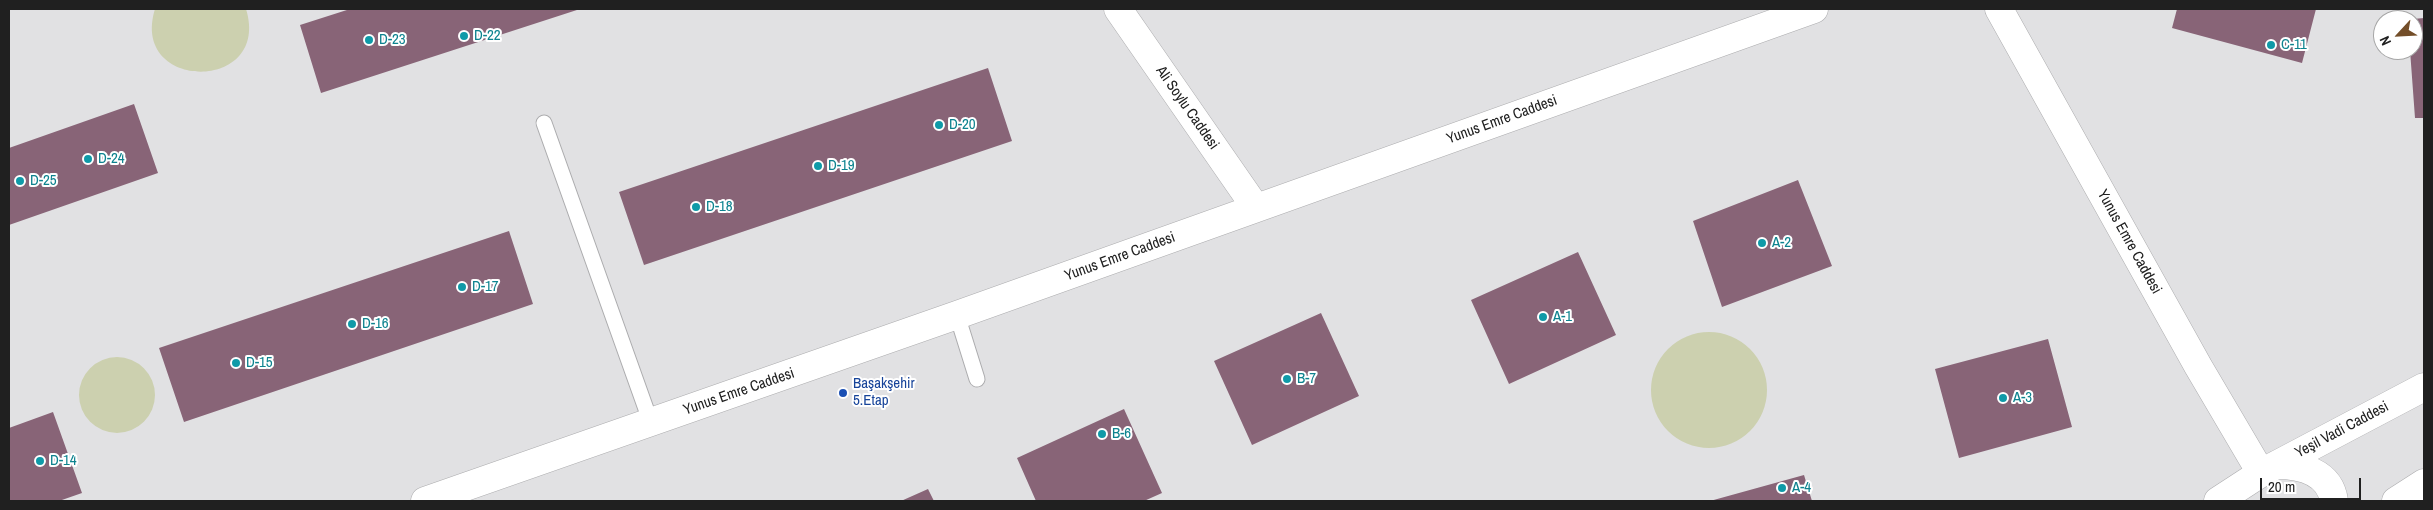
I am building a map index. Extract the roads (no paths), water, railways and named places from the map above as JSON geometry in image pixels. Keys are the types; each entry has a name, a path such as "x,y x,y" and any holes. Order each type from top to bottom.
{"street":[{"name":"Ali Soylu Caddesi","path":"1118,9 1256,208"},
{"name":"Yunus Emre Caddesi","path":"425,501 957,315 1814,9"},
{"name":"Yunus Emre Caddesi","path":"2000,9 2198,366 2255,481"},
{"name":"Yeşil Vadi Caddesi","path":"2218,501 2424,387"},
{"path":"2255,481 2303,467 2316,473 2326,484 2334,501"},
{"path":"2396,501 2424,483"}],"lane":[{"path":"544,123 651,423"},
{"path":"957,315 977,379"}],"place":[{"name":"D-22","path":"464,36"},
{"name":"D-23","path":"369,40"},
{"name":"C-11","path":"2271,45"},
{"name":"D-20","path":"939,125"},
{"name":"D-24","path":"88,159"},
{"name":"D-19","path":"818,166"},
{"name":"D-25","path":"20,181"},
{"name":"D-18","path":"696,207"},
{"name":"A-2","path":"1762,243"},
{"name":"D-17","path":"462,287"},
{"name":"A-1","path":"1543,317"},
{"name":"D-16","path":"352,324"},
{"name":"D-15","path":"236,363"},
{"name":"B-7","path":"1287,379"},
{"name":"Başakşehir 5.Etap","path":"843,393"},
{"name":"A-3","path":"2003,398"},
{"name":"B-6","path":"1102,434"},
{"name":"D-14","path":"40,461"},
{"name":"A-4","path":"1782,488"}]}
